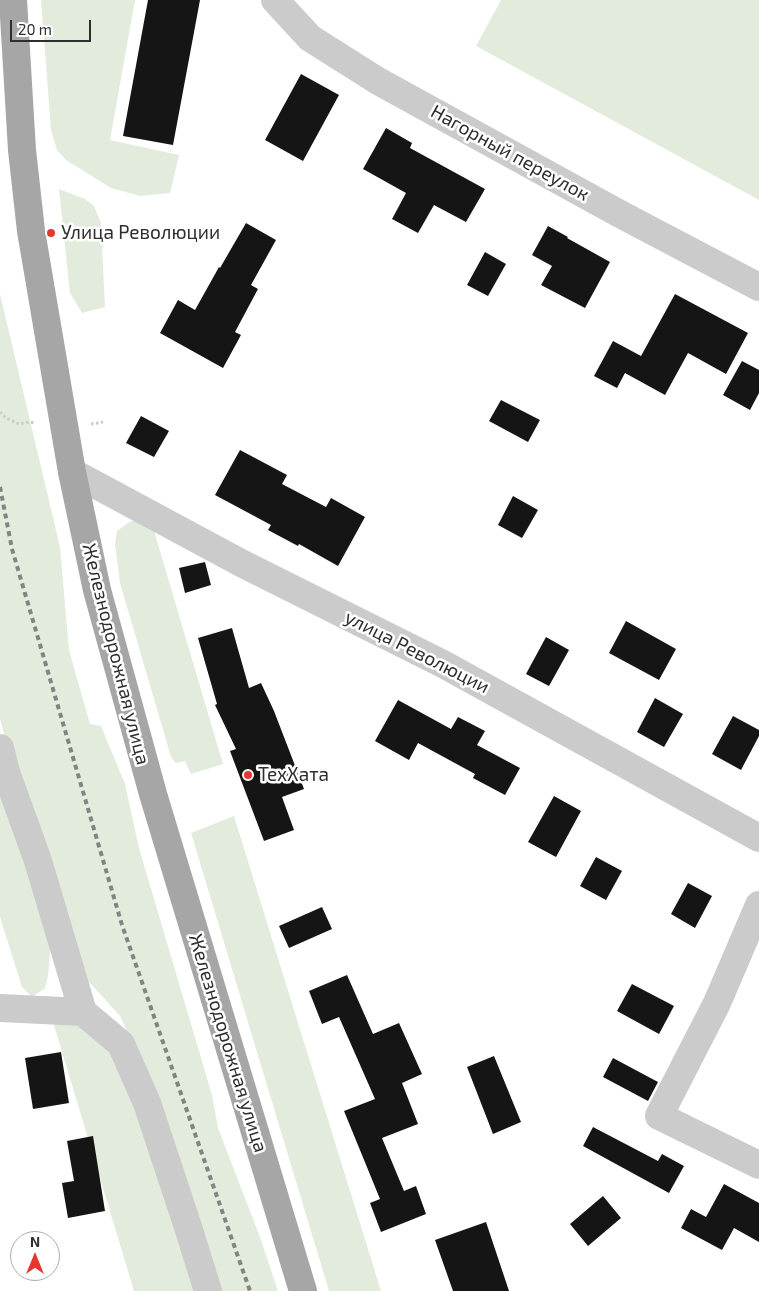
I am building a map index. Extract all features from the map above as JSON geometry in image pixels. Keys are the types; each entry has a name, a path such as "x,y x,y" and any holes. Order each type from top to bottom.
{"main road":[{"name":"Железнодорожная улица","path":"12,0 22,150 31,231 72,472 97,590 152,794 303,1291"}],"street":[{"name":"Нагорный переулок","path":"275,0 310,38 378,81 620,214 759,287"},
{"name":"улица Революции","path":"72,472 243,564 442,664 759,838"},
{"path":"0,748 6,772 38,862 83,1012 122,1044 147,1103 208,1291"},
{"path":"759,906 717,1003 659,1116 759,1165"},
{"path":"0,1008 83,1012"}],"green space":[{"path":"41,0 135,0 110,140 179,155 170,193 140,196 111,188 66,160 57,150 51,130"},
{"path":"501,0 759,0 759,200 476,46"},
{"path":"59,189 85,199 94,206 101,223 105,307 82,313 70,293"},
{"path":"0,294 60,547 69,650 90,724 101,726 125,784 139,848 212,1095 218,1128 260,1237 278,1291 216,1291 135,1049 120,1016 79,971 7,745 0,719"},
{"path":"141,519 152,524 223,764 191,774 185,761 176,763 171,757 120,583 115,544 117,531 129,522"},
{"path":"0,769 51,943 45,988 32,997 22,987 0,917"},
{"path":"234,816 381,1291 329,1291 191,833"},
{"path":"53,1022 80,1025 113,1047 198,1291 134,1291"}],"building":[{"path":"148,0 200,0 173,145 123,136"},
{"path":"301,74 339,95 303,161 265,140"},
{"path":"386,128 412,143 410,148 485,189 466,222 434,205 418,233 392,219 406,193 363,169"},
{"path":"246,223 276,240 251,285 258,289 235,332 241,335 223,368 160,333 178,300 195,310"},
{"path":"548,226 610,262 585,308 541,285 552,266 532,255"},
{"path":"485,252 506,264 488,296 467,285"},
{"path":"675,294 748,333 726,374 688,353 665,395 625,373 617,388 594,376 613,341 641,356"},
{"path":"742,361 759,370 759,393 750,410 723,395"},
{"path":"501,400 540,420 528,442 489,421"},
{"path":"141,416 169,431 154,457 126,443"},
{"path":"240,450 287,475 282,484 326,507 331,498 365,517 338,566 299,544 298,546 268,530 271,525 215,495"},
{"path":"513,496 538,510 522,538 498,525"},
{"path":"205,562 211,585 185,593 179,568"},
{"path":"626,621 676,649 659,680 609,653"},
{"path":"232,628 249,688 261,683 274,711 304,789 282,797 294,830 264,841 230,751 236,749 215,705 217,704 198,638"},
{"path":"546,637 569,650 549,686 526,674"},
{"path":"655,698 683,714 664,747 637,732"},
{"path":"398,700 451,729 458,717 485,731 477,745 520,768 505,795 473,778 475,774 418,743 409,760 375,741"},
{"path":"733,716 759,730 759,736 741,770 712,754"},
{"path":"554,796 581,811 556,857 528,842"},
{"path":"596,857 622,871 606,900 580,886"},
{"path":"688,883 712,896 695,928 671,914"},
{"path":"322,907 332,929 289,948 279,926"},
{"path":"347,975 373,1034 399,1023 422,1074 402,1083 418,1124 382,1138 404,1191 416,1186 426,1214 381,1232 370,1203 380,1199 344,1111 375,1099 339,1017 322,1024 309,991"},
{"path":"632,984 674,1006 659,1034 617,1011"},
{"path":"61,1052 69,1103 33,1109 25,1058"},
{"path":"494,1056 521,1122 493,1134 467,1067"},
{"path":"613,1058 658,1082 648,1101 603,1077"},
{"path":"593,1127 658,1161 662,1154 684,1166 669,1193 583,1146"},
{"path":"93,1136 105,1211 68,1218 62,1183 74,1181 67,1141"},
{"path":"724,1184 759,1203 759,1242 734,1228 722,1250 681,1228 691,1209 706,1217"},
{"path":"603,1196 621,1218 588,1246 570,1224"},
{"path":"486,1222 509,1291 453,1291 435,1240"}],"railway":[{"path":"0,487 12,549 122,925 250,1291"}],"place":[{"name":"Улица Революции","path":"51,233"},
{"name":"ТехХата","path":"248,775"}]}
